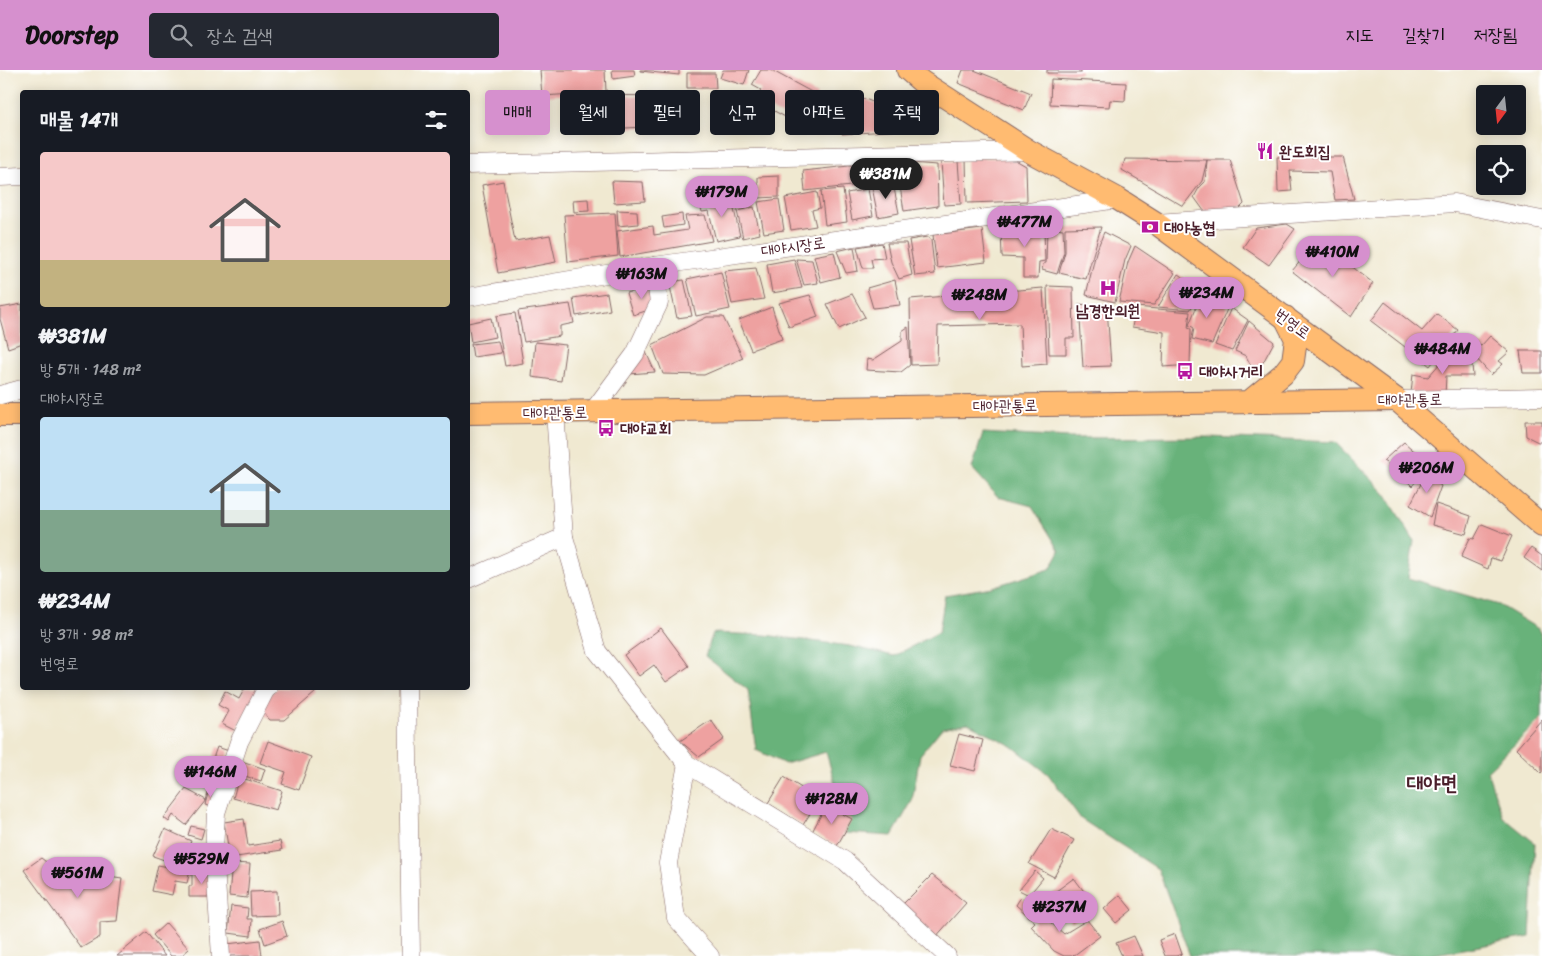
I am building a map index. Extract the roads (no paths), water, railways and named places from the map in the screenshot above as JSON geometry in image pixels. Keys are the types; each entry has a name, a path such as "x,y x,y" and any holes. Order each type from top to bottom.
{"main road":[{"name":"번영로","path":"890,70 918,74 1029,151 1118,199 1156,223 1397,400 1542,526"},
{"path":"1249,402 1283,374 1293,361 1296,339 1285,317"},
{"name":"대야관통로","path":"470,413 1397,400"},
{"path":"0,415 20,414"}],"street":[{"path":"470,165 1029,151"},
{"path":"0,177 20,176"},
{"name":"대야시장로","path":"470,298 654,266 1118,199"},
{"path":"1156,223 1456,203 1542,220"},
{"path":"593,411 635,354 659,303 654,266"},
{"path":"0,395 20,390"},
{"name":"대야관통로","path":"1397,400 1542,397"},
{"path":"554,412 564,537 597,651 687,764 845,861 947,956"},
{"path":"470,578 564,537"},
{"path":"221,956 214,851 216,813 239,742 265,690"},
{"path":"407,690 411,956"},
{"path":"687,764 668,862 676,918 710,956"}],"place":[{"name":"완도회집","path":"1265,151"},
{"name":"대야농협","path":"1150,227"},
{"name":"남경한의원","path":"1108,288"},
{"name":"대야사거리","path":"1185,371"},
{"name":"대야교회","path":"606,428"}],"district":[{"name":"대야면","path":"1432,783"}]}
